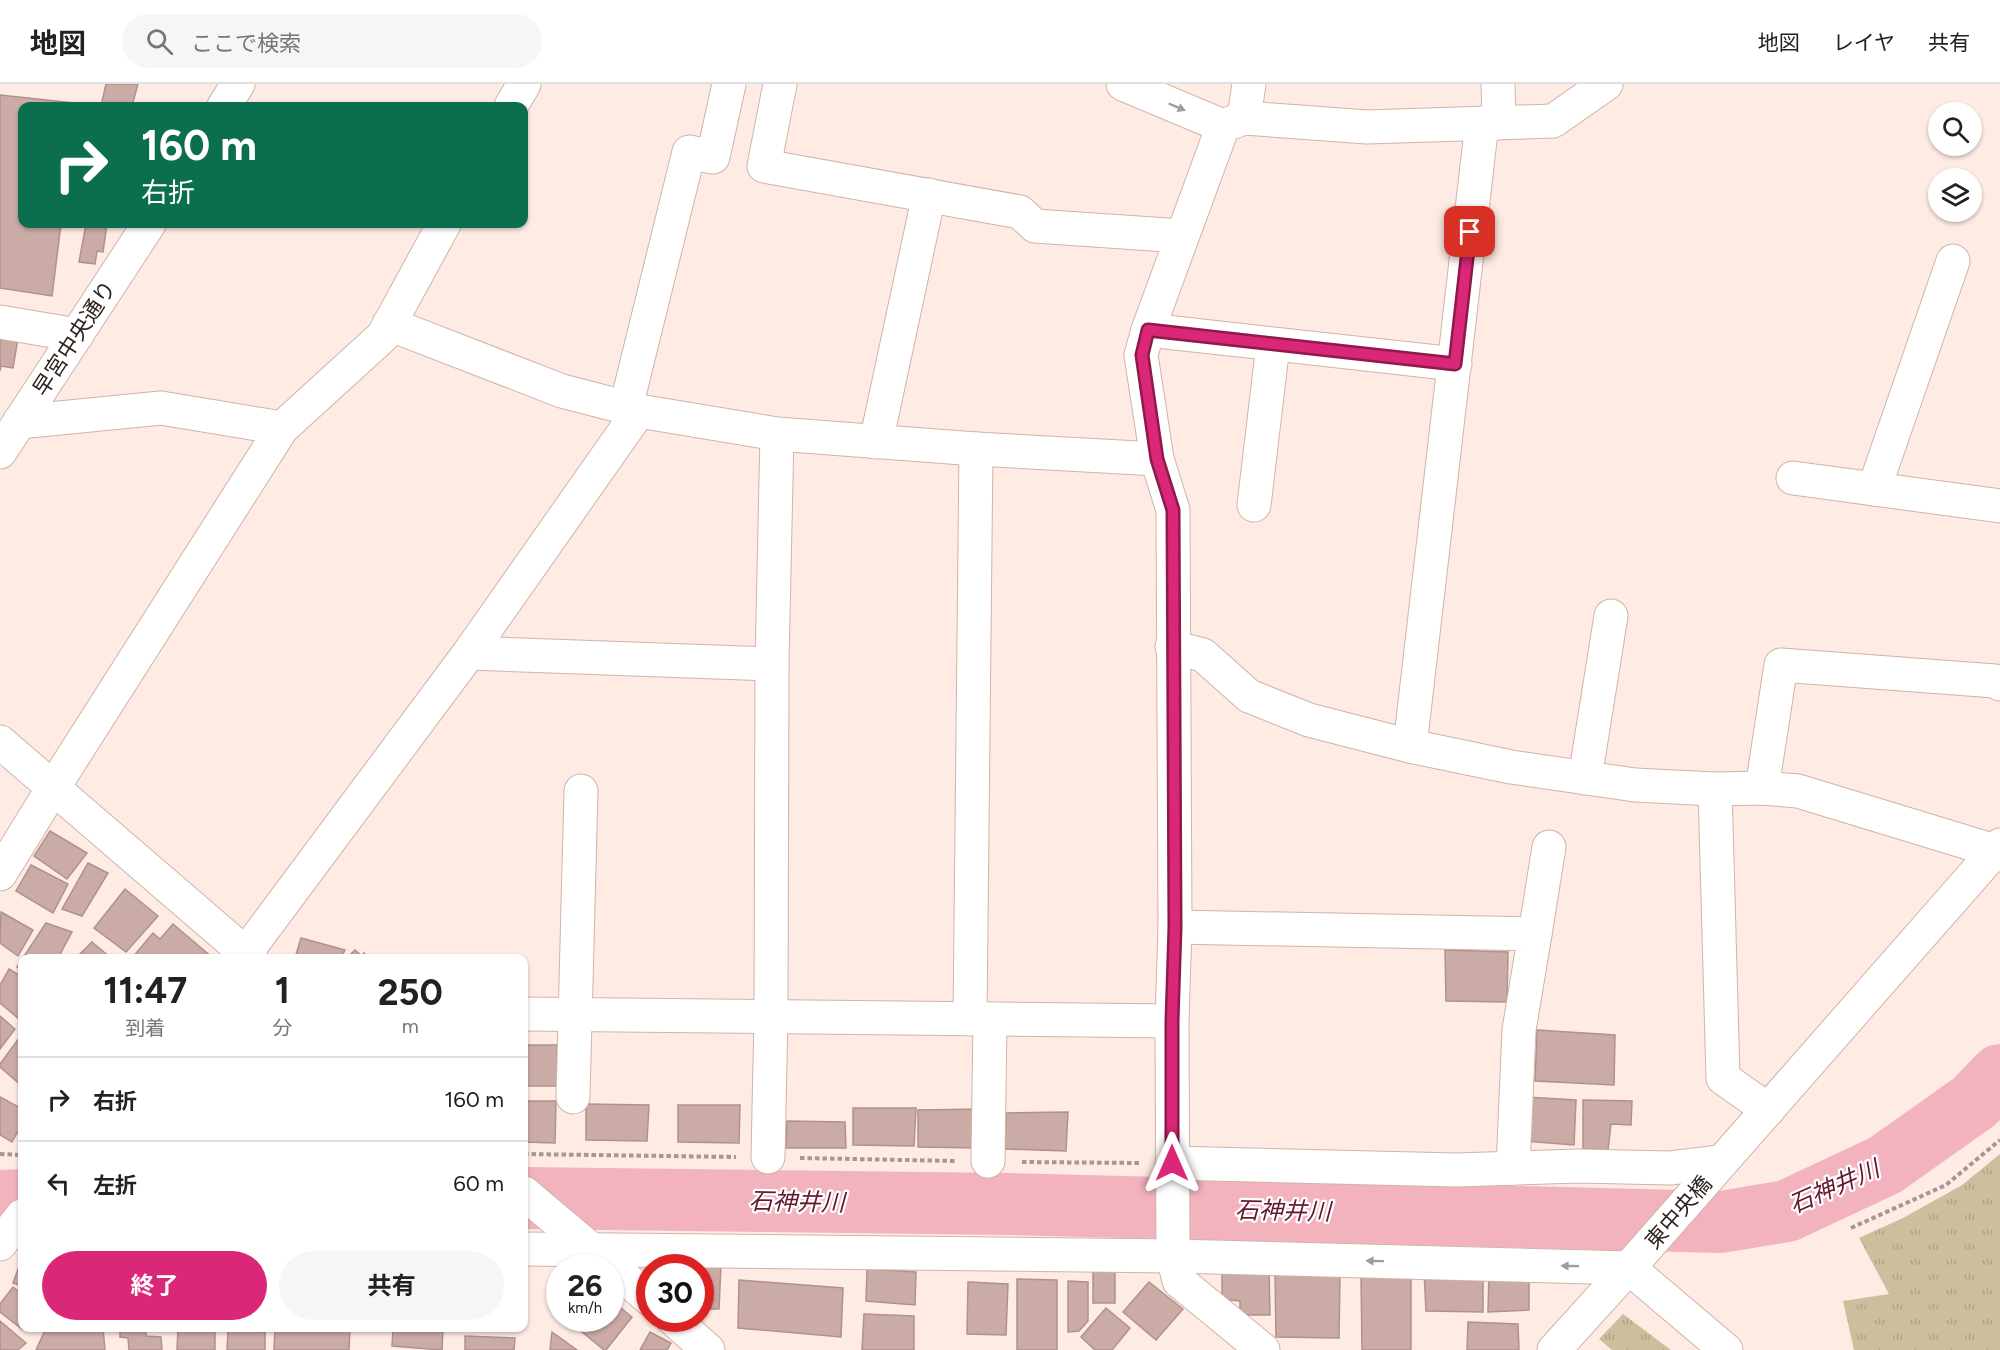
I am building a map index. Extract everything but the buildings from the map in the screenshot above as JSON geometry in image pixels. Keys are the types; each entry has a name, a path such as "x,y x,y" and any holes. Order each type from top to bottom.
{"street":[{"path":"227,102 238,84"},
{"path":"513,102 524,84"},
{"path":"248,954 469,653 633,409 689,152 713,157 729,84"},
{"path":"780,84 764,166 1020,212 1035,226 1182,236"},
{"path":"1123,84 1233,122 1367,127 1552,121 1606,84"},
{"path":"1249,84 1182,236 1148,330 1142,355 1157,459 1173,510 1175,927 1172,1021 1173,1256 1179,1281 1263,1350"},
{"path":"1410,746 1455,364 1490,123 1498,84"},
{"path":"876,442 929,195"},
{"name":"早宮中央通り","path":"0,452 146,228"},
{"path":"0,874 52,788 282,428 382,336 442,228"},
{"path":"1874,489 1953,261"},
{"path":"0,322 77,335"},
{"path":"388,324 562,391 633,409 777,434 976,449 1157,459"},
{"path":"1148,330 1455,364"},
{"path":"1254,505 1274,345"},
{"path":"19,422 161,408 282,428"},
{"path":"768,1157 771,1017 772,664 777,434"},
{"path":"976,449 980,1019 988,1161"},
{"path":"1793,478 2000,506"},
{"path":"1585,778 1611,616"},
{"path":"1172,647 1203,655 1249,696 1309,720 1410,746 1511,767 1635,785 1798,791 1998,850"},
{"path":"469,653 772,664"},
{"path":"1762,788 1781,665 1995,681 2000,684"},
{"path":"0,742 243,954"},
{"path":"1715,789 1723,1078 1768,1110"},
{"path":"573,1097 582,791"},
{"path":"1513,1168 1519,1030 1549,847"},
{"name":"東中央橋","path":"1554,1350 1998,850"},
{"path":"1175,927 1534,934"},
{"path":"528,1014 1172,1021"},
{"path":"1172,1163 1456,1170 1578,1166 1670,1168 1718,1166"},
{"path":"528,1196 636,1287"},
{"path":"6,1242 18,1222"},
{"path":"528,1249 1635,1261 1725,1350"},
{"path":"688,1332 708,1350"}],"path":[{"path":"1851,1228 1946,1185 2000,1140"},
{"path":"0,1154 18,1155"},
{"path":"528,1154 1172,1163"}],"green space":[{"path":"2000,1154 2000,1350 1854,1350 1843,1301 1889,1294 1859,1238 1903,1218 1962,1185"},
{"path":"1623,1314 1671,1350 1612,1350 1599,1339"}],"waterway":[{"name":"石神井川","path":"528,1198 1008,1204 1721,1222 1787,1211 1885,1165 1974,1102 2000,1075"},
{"name":"石神井川","path":"0,1201 18,1200"}],"route":[{"path":"1172,1163 1172,1021 1175,927 1173,510 1157,459 1142,355 1148,330 1455,364 1470,232"}]}
